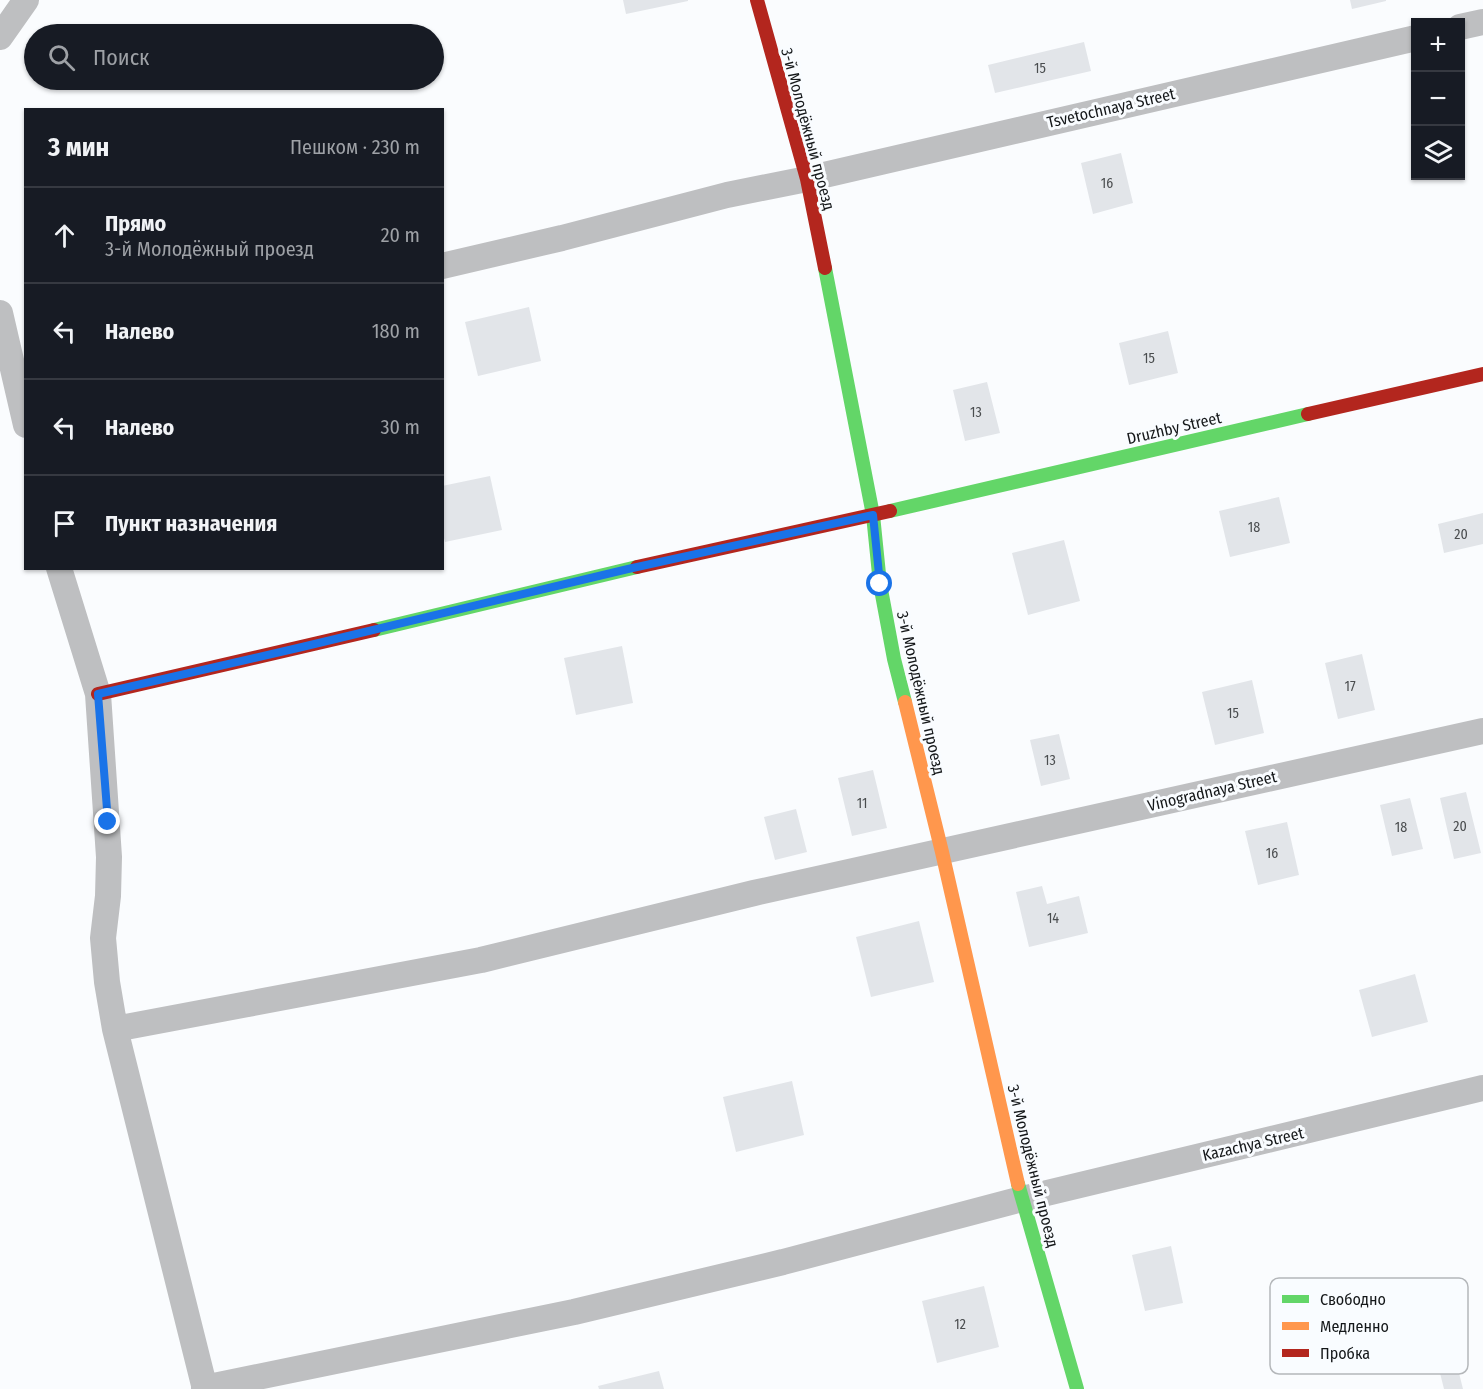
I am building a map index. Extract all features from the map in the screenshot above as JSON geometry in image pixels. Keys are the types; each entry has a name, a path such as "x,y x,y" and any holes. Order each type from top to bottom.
{"street":[{"path":"0,37 26,0"},
{"name":"3-й Молодёжный проезд","path":"757,0 807,179 873,515 880,584 894,658 942,852 1022,1199 1077,1389"},
{"path":"1465,26 1483,22"},
{"name":"Tsvetochnaya Street","path":"444,266 562,238 727,195 807,179 1411,39"},
{"path":"0,313 19,364 24,408"},
{"name":"Druzhby Street","path":"98,694 628,569 873,515 1483,374"},
{"path":"60,570 98,694 109,857 108,896 103,938 115,1029 205,1389"},
{"name":"Vinogradnaya Street","path":"115,1029 481,960 754,893 1483,731"},
{"name":"Kazachya Street","path":"205,1389 574,1312 783,1262 1022,1199 1483,1088"}],"building":[{"path":"623,0 688,0 688,1 626,14"},
{"path":"1350,0 1386,0 1386,1 1352,9"},
{"path":"1084,42 1091,71 995,93 988,65"},
{"path":"1121,153 1133,203 1093,214 1081,163"},
{"path":"529,307 541,361 478,376 465,322"},
{"path":"1168,331 1178,373 1129,385 1119,343"},
{"path":"987,382 1000,433 965,441 953,390"},
{"path":"490,476 502,530 445,542 444,486"},
{"path":"1279,497 1290,543 1230,557 1219,511"},
{"path":"1483,513 1483,544 1444,553 1438,524"},
{"path":"1064,540 1080,601 1028,615 1012,553"},
{"path":"622,646 633,703 576,715 564,658"},
{"path":"1362,654 1375,710 1338,719 1325,663"},
{"path":"1252,680 1264,733 1215,745 1202,692"},
{"path":"1059,734 1070,779 1041,786 1030,740"},
{"path":"873,770 887,828 852,836 838,778"},
{"path":"1466,792 1481,853 1454,859 1440,798"},
{"path":"1410,798 1423,849 1392,856 1380,805"},
{"path":"796,809 807,852 775,860 764,817"},
{"path":"1287,822 1299,875 1258,885 1245,831"},
{"path":"1042,886 1047,904 1079,896 1088,933 1029,947 1016,892"},
{"path":"919,921 934,982 871,997 856,937"},
{"path":"1415,974 1428,1022 1372,1037 1359,990"},
{"path":"792,1081 804,1135 736,1152 723,1097"},
{"path":"1171,1246 1183,1303 1145,1311 1132,1255"},
{"path":"984,1286 999,1347 937,1363 922,1301"},
{"path":"659,1371 664,1389 599,1389 598,1386"},
{"path":"1440,1374 1459,1374 1463,1389 1444,1389"}],"traffic: fast":[{"path":"825,268 873,515 880,584 894,659 905,702"},
{"path":"890,511 1308,414"},
{"path":"374,630 637,567"},
{"path":"1018,1184 1077,1389"}],"traffic: slow":[{"path":"905,702 1018,1184"}],"traffic: jam":[{"path":"757,0 807,179 825,268"},
{"path":"1308,414 1483,374"},
{"path":"637,567 890,511"},
{"path":"98,694 374,630"}],"route":[{"path":"108,822 103,783 98,694 628,569 873,515 880,584"}]}
